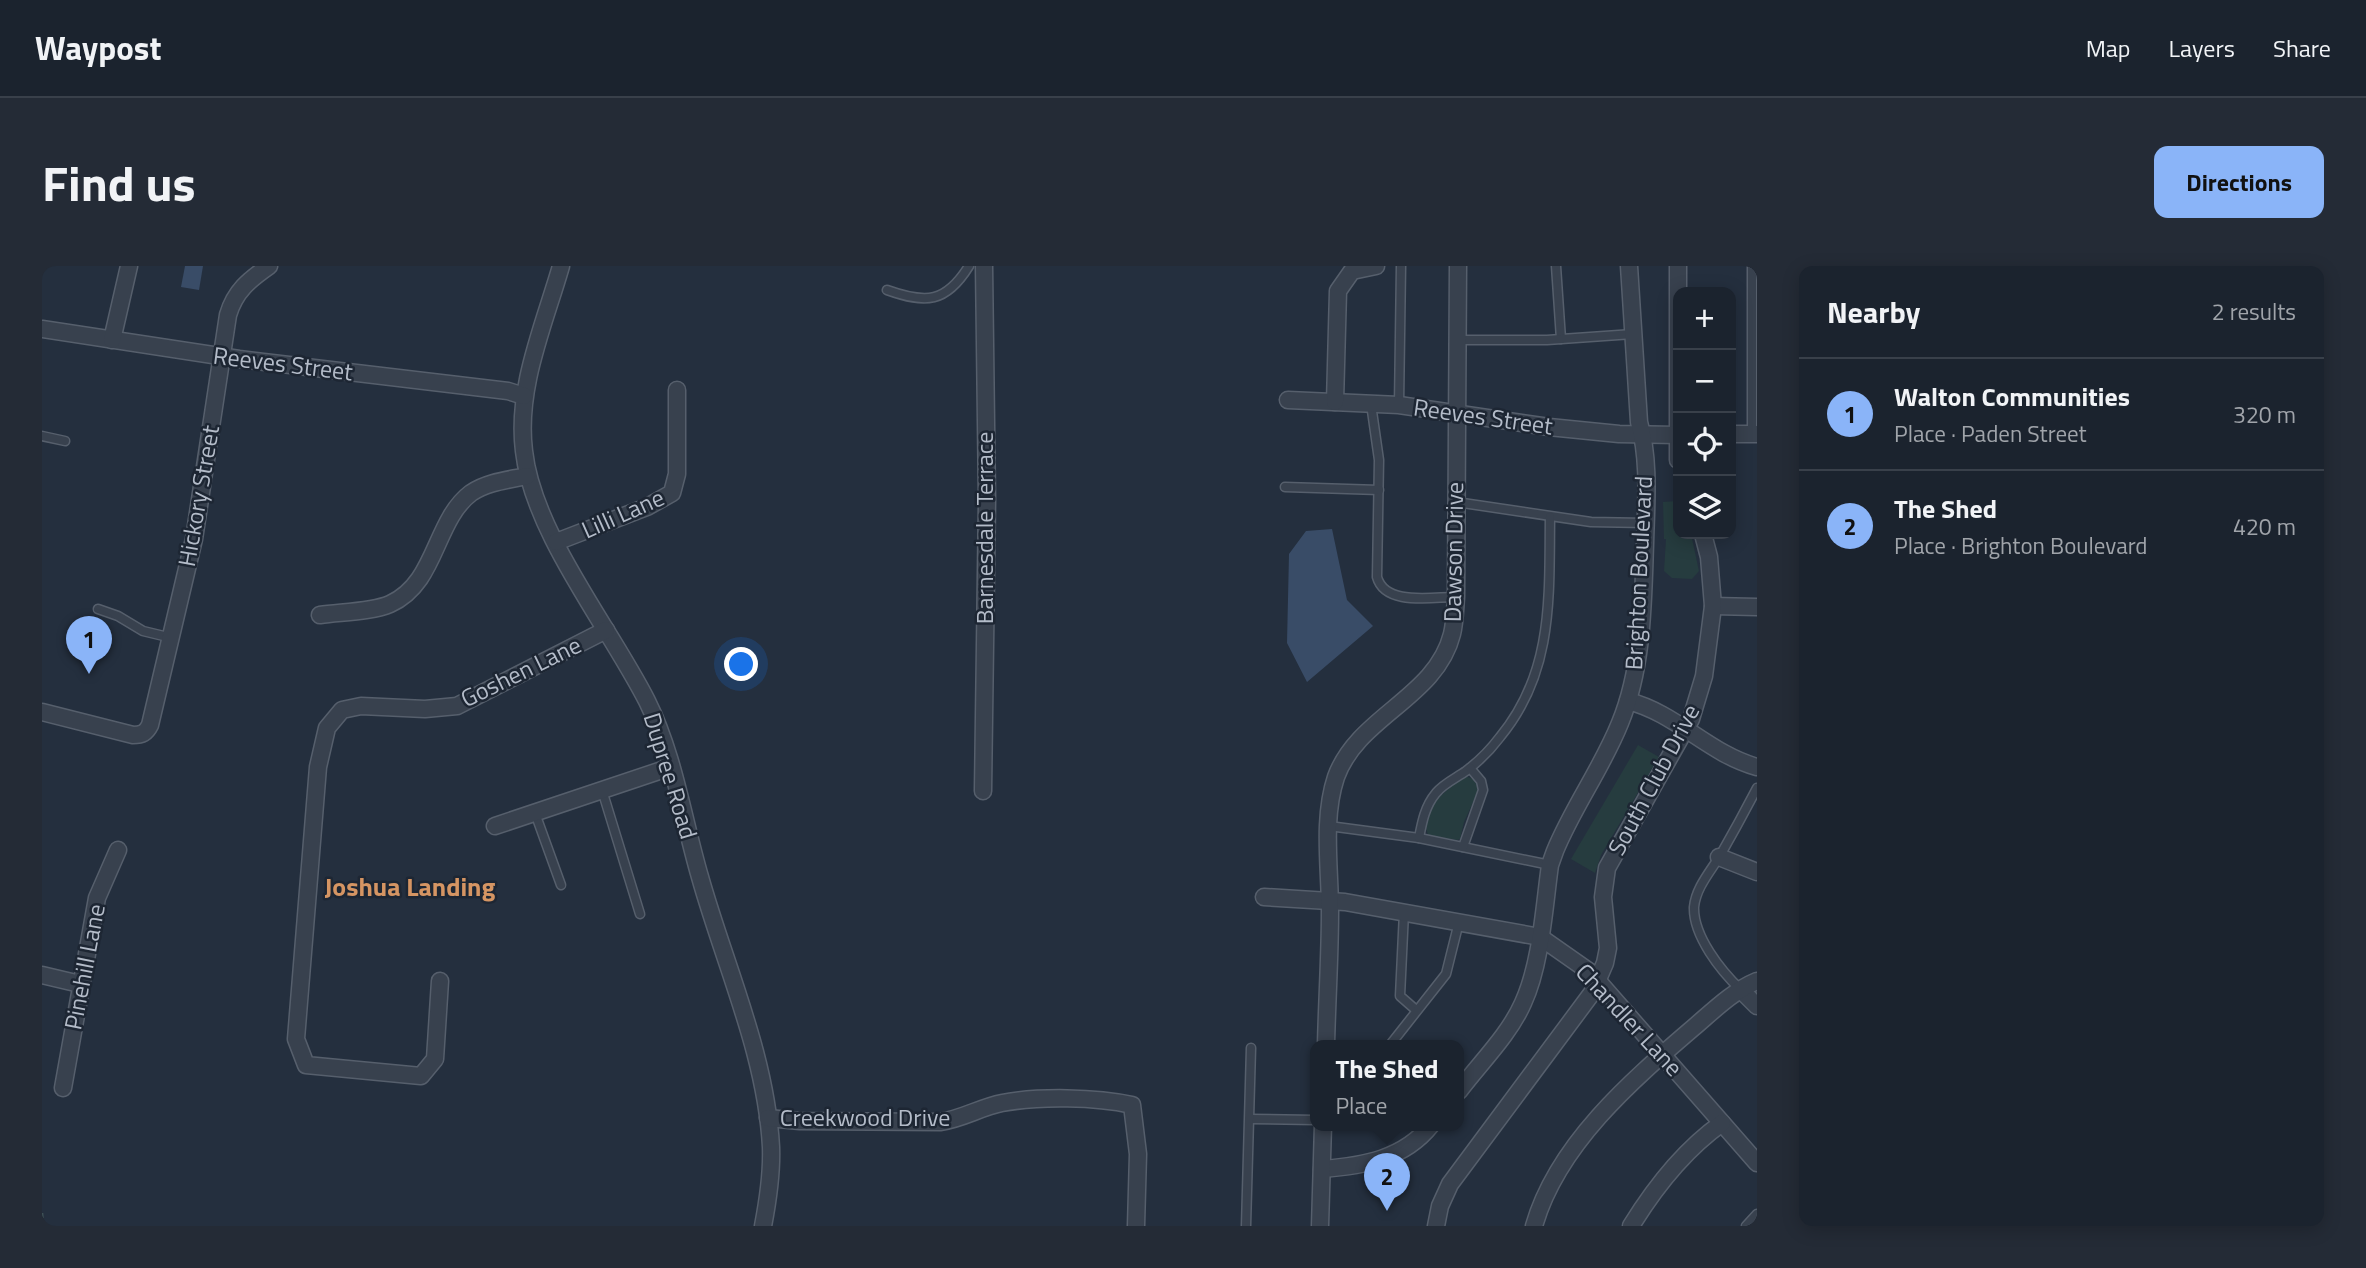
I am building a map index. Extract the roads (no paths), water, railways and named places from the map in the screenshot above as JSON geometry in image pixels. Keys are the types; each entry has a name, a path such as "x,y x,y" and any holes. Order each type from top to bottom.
{"street":[{"path":"112,340 129,266"},
{"name":"Hickory Street","path":"42,712 133,735 147,732 194,539 225,330 232,301 239,289 269,266"},
{"name":"Dupree Road","path":"561,266 524,396 521,419 527,476 556,542 648,703 659,728 708,907 756,1055 771,1148 762,1226"},
{"name":"Barnesdale Terrace","path":"983,791 987,541 984,266"},
{"path":"1335,402 1338,291 1352,271 1376,266"},
{"name":"Dawson Drive","path":"1326,1040 1329,826 1336,778 1349,752 1369,729 1420,686 1437,667 1453,633 1458,266"},
{"name":"Brighton Boulevard","path":"1464,1085 1507,1030 1523,1004 1540,937 1550,865 1561,835 1610,746 1628,701 1639,649 1646,523 1645,444 1639,422 1629,266"},
{"path":"1678,266 1678,413"},
{"name":"Reeves Street","path":"42,329 222,357 508,391 524,396"},
{"name":"Lilli Lane","path":"556,542 647,507 672,493 677,474 677,390"},
{"name":"Reeves Street","path":"1288,400 1399,405 1549,427 1673,435"},
{"path":"1736,434 1755,434"},
{"path":"320,615 387,606 405,596 420,579 450,521 470,494 496,482 527,476"},
{"name":"South Club Drive","path":"1436,1226 1440,1206 1450,1184 1585,1003 1597,981 1608,948 1603,897 1607,868 1686,729 1704,676 1713,606 1709,558 1704,539"},
{"path":"1713,606 1757,607"},
{"name":"Goshen Lane","path":"440,981 435,1059 421,1076 306,1065 296,1039 318,767 327,728 342,710 361,706 425,709 457,706 606,630"},
{"path":"1628,701 1644,705 1673,719 1707,744 1757,767"},
{"path":"495,826 671,767"},
{"name":"Pinehill Lane","path":"63,1088 97,898 118,850"},
{"path":"1719,857 1757,872"},
{"name":"Chandler Lane","path":"1264,897 1330,901 1404,911 1540,937 1583,965 1757,1163"},
{"path":"42,975 80,985"},
{"path":"1534,1226 1554,1179 1617,1096 1662,1054 1741,990 1757,981"},
{"path":"1741,990 1757,1006"},
{"name":"Creekwood Drive","path":"768,1118 800,1121 940,1122 958,1120 978,1110 1017,1101 1108,1100 1132,1105 1138,1154 1136,1226"},
{"path":"1632,1226 1659,1184 1677,1163 1721,1123"},
{"path":"1320,1226 1323,1131"},
{"path":"1322,1169 1357,1167 1377,1161 1393,1154 1426,1131"}],"lane":[{"path":"887,290 907,297 939,298 956,285 969,266"},
{"path":"1399,405 1401,266"},
{"path":"1556,266 1561,339"},
{"path":"1752,266 1755,434"},
{"path":"1456,340 1561,339 1633,334"},
{"path":"1371,404 1379,460 1379,584 1390,594 1400,597 1455,597"},
{"path":"42,436 65,441"},
{"path":"1285,487 1379,490"},
{"path":"1456,502 1591,522 1646,523"},
{"path":"1419,838 1425,810 1436,792 1469,768 1500,737 1525,700 1540,662 1548,622 1550,517"},
{"path":"98,610 118,616 143,631 172,638"},
{"path":"1463,847 1483,790 1480,781 1469,768"},
{"path":"1741,990 1728,977 1702,938 1694,908 1703,881 1757,788"},
{"path":"602,790 640,914"},
{"path":"534,813 561,885"},
{"path":"1329,826 1419,838 1550,865"},
{"path":"1404,911 1401,996 1416,1010"},
{"path":"1394,1040 1447,974 1459,922"},
{"path":"1246,1226 1251,1048"},
{"path":"1250,1118 1310,1120"},
{"path":"1746,1226 1757,1214"}],"water":[{"path":"185,266 203,266 199,290 181,287"},
{"path":"1332,529 1347,600 1373,626 1307,682 1287,643 1289,554 1306,531"}],"place":[{"name":"Walton Communities","path":"89,674"},
{"name":"The Shed","path":"1387,1211"}],"district":[{"name":"Joshua Landing","path":"410,887"}]}
